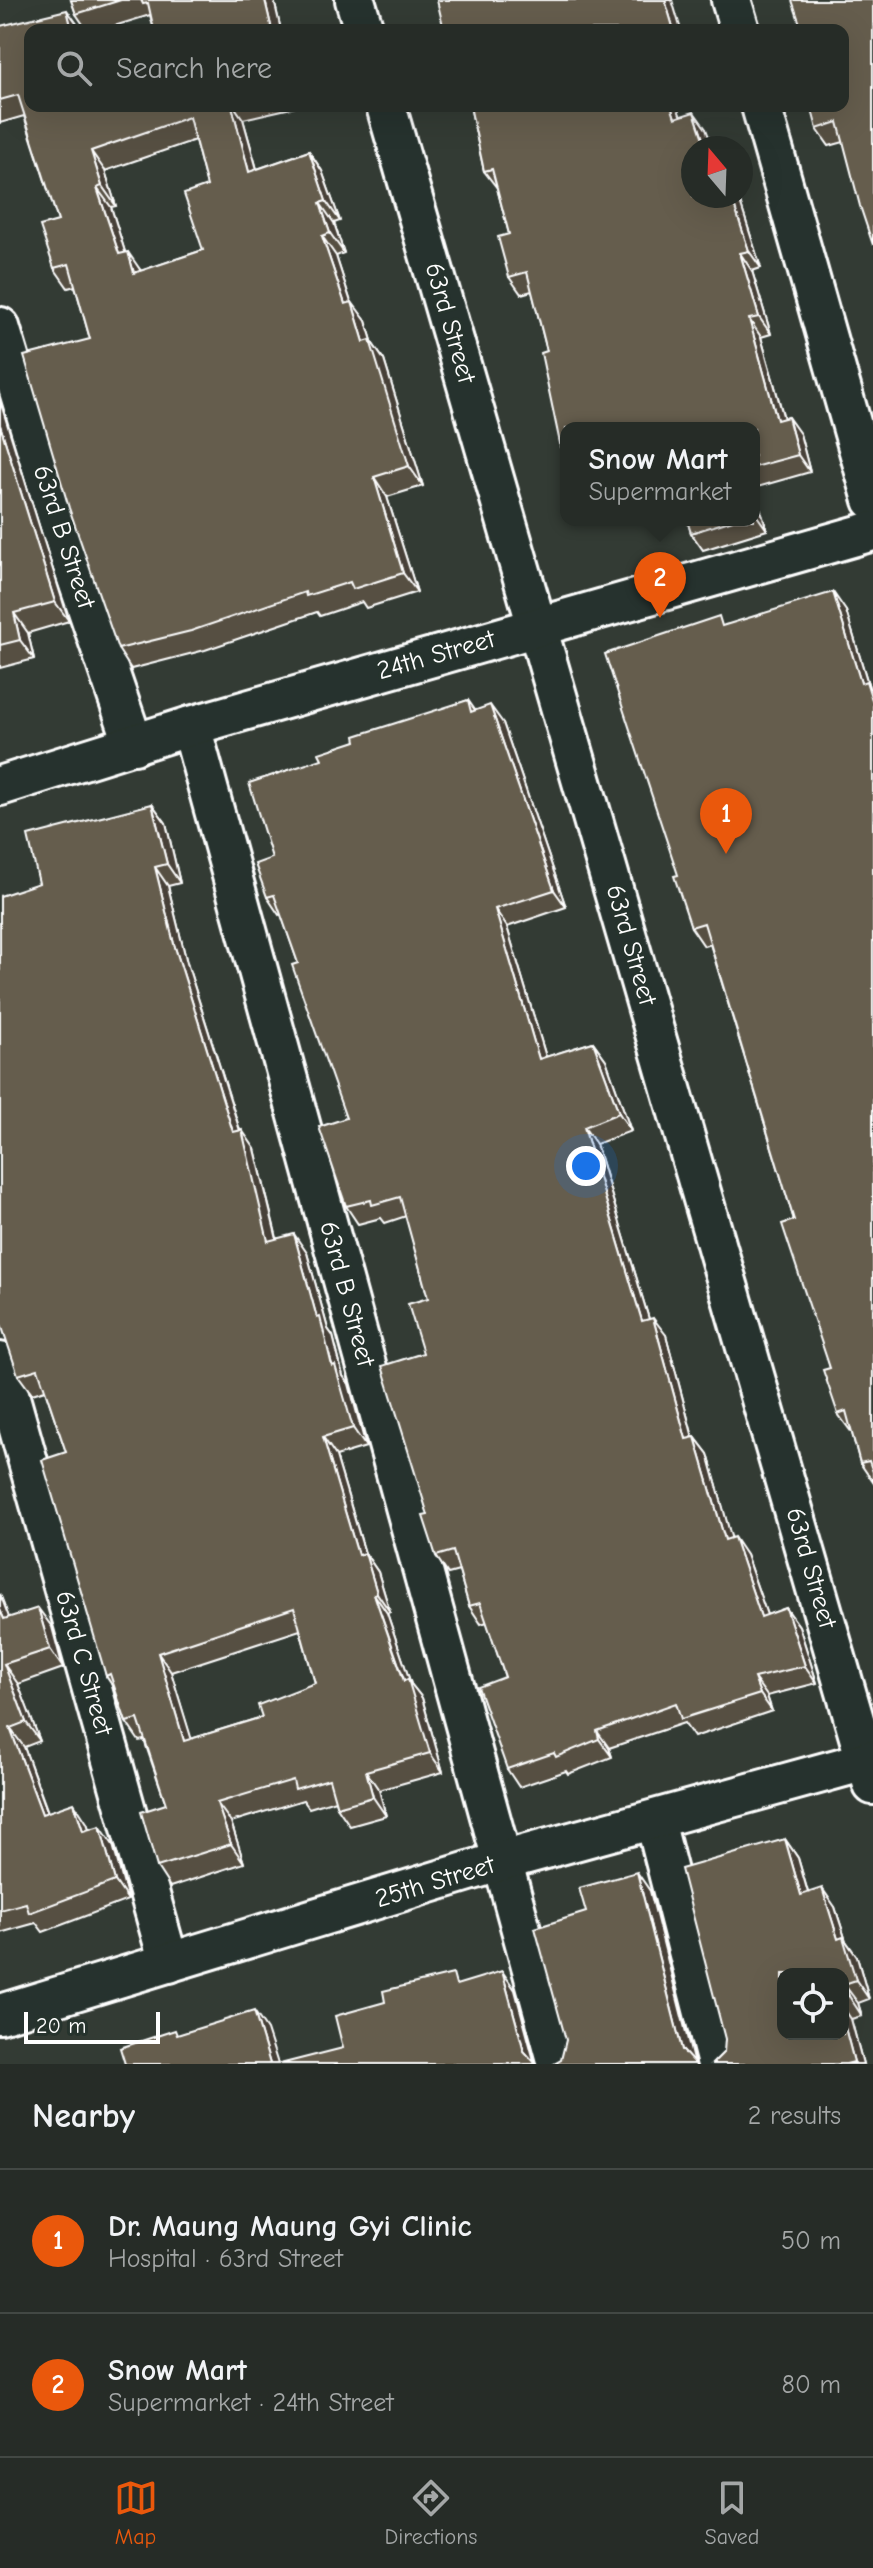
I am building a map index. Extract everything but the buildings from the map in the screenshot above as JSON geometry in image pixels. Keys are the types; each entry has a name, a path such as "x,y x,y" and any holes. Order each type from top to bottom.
{"street":[{"path":"355,0 362,24"},
{"path":"731,0 738,24"},
{"name":"63rd Street","path":"388,112 871,1768"},
{"path":"763,112 873,500"},
{"name":"63rd B Street","path":"0,327 62,534 134,745"},
{"name":"24th Street","path":"0,786 191,726 873,531"},
{"name":"63rd B Street","path":"191,726 558,2064"},
{"name":"63rd C Street","path":"0,1362 169,1963"},
{"name":"25th Street","path":"0,2014 502,1861 871,1768"},
{"path":"655,1821 717,2064"}],"place":[{"name":"Snow Mart","path":"660,618"},
{"name":"Dr. Maung Maung Gyi Clinic","path":"726,854"}]}
